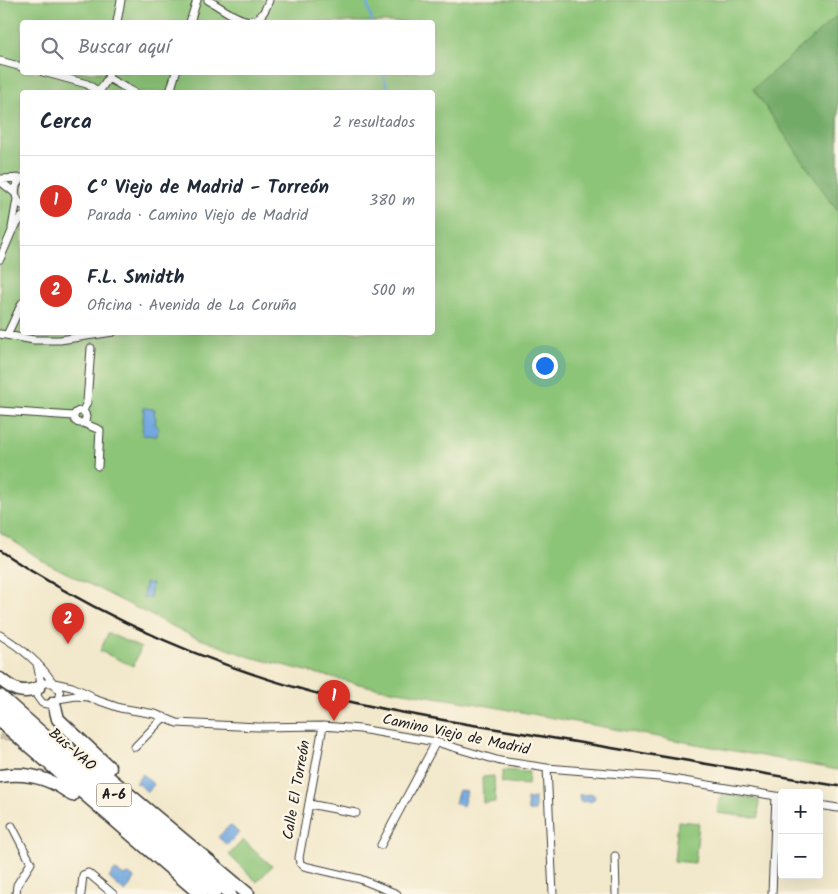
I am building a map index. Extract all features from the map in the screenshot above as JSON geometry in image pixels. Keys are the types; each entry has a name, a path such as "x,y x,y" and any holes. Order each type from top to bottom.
{"highway":[{"path":"0,679 21,692 40,686"},
{"name":"A-6","path":"0,696 230,894"},
{"path":"56,701 58,720 104,762 151,812"},
{"name":"Bus-VAO","path":"0,708 214,894"},
{"name":"A-6","path":"0,721 200,894"},
{"path":"77,754 94,765 248,894"},
{"path":"0,776 24,775 37,777 59,785 188,894"}],"street":[{"path":"117,20 120,0"},
{"path":"191,20 197,0"},
{"path":"208,0 242,20"},
{"path":"255,20 260,18 269,0"},
{"path":"0,61 20,66"},
{"path":"54,75 87,84 96,90"},
{"path":"100,90 108,75 130,90"},
{"path":"171,90 175,75"},
{"path":"0,180 20,178"},
{"path":"0,180 18,199"},
{"path":"12,231 18,199 17,184 20,180"},
{"path":"0,259 12,231 20,220"},
{"path":"20,306 3,335 34,340 60,340 93,335"},
{"path":"83,411 87,402 91,348"},
{"path":"0,411 74,416"},
{"path":"74,416 76,412 83,411"},
{"path":"83,411 87,416 83,423"},
{"path":"74,416 77,422 100,430 98,466"},
{"path":"0,635 23,650 44,670 59,690 56,701 50,704 42,703 38,696 40,686 36,663"},
{"path":"40,686 47,682 53,683"},
{"name":"Camino Viejo de Madrid","path":"53,683 72,686 96,700"},
{"name":"Camino Viejo de Madrid","path":"56,701 82,696 120,708 145,711 177,722 197,724 258,727 323,726 389,733 436,742 500,761 547,768 659,777 778,797"},
{"path":"136,747 164,717"},
{"name":"Calle El Torreón","path":"323,726 299,858 300,863 304,866 360,879 397,894"},
{"path":"381,845 436,742"},
{"path":"547,768 553,894"},
{"path":"309,804 356,813"},
{"path":"823,806 838,808"},
{"path":"772,894 778,811"},
{"path":"12,826 30,863 17,885 16,894"},
{"path":"615,856 616,894"},
{"path":"81,894 83,875 88,873 113,894"}],"green space":[{"path":"0,0 838,0 838,770 472,703 367,686 250,657 192,636 43,561 0,532"},
{"path":"838,15 838,212 753,89"},
{"path":"108,633 141,648 133,666 100,651"},
{"path":"503,770 529,772 528,785 501,782"},
{"path":"494,776 495,802 483,803 482,777"},
{"path":"723,793 759,800 758,818 717,813 719,799 722,799"},
{"path":"678,821 699,823 695,863 674,861"},
{"path":"243,840 272,866 257,882 229,855"}],"water":[{"path":"144,408 155,409 155,423 158,428 157,436 142,435"},
{"path":"145,583 152,584 150,598 143,598"},
{"path":"143,774 154,785 147,792 138,783 135,783"},
{"path":"459,790 467,792 463,806 455,803"},
{"path":"593,794 595,797 593,801 580,802 579,795"},
{"path":"535,798 535,811 528,811 527,799"},
{"path":"230,825 239,833 227,845 218,837"},
{"path":"115,870 124,876 129,874 134,878 132,884 125,892 109,878"}],"waterway":[{"path":"366,0 371,20"},
{"path":"384,75 388,90"}],"tunnel":[{"path":"0,734 23,736"}],"railway":[{"path":"0,551 78,598 119,619 203,656 290,686 334,698 420,716 838,786"}],"place":[{"name":"F.L. Smidth","path":"68,644"},
{"name":"Cº Viejo de Madrid - Torreón","path":"334,721"}]}
